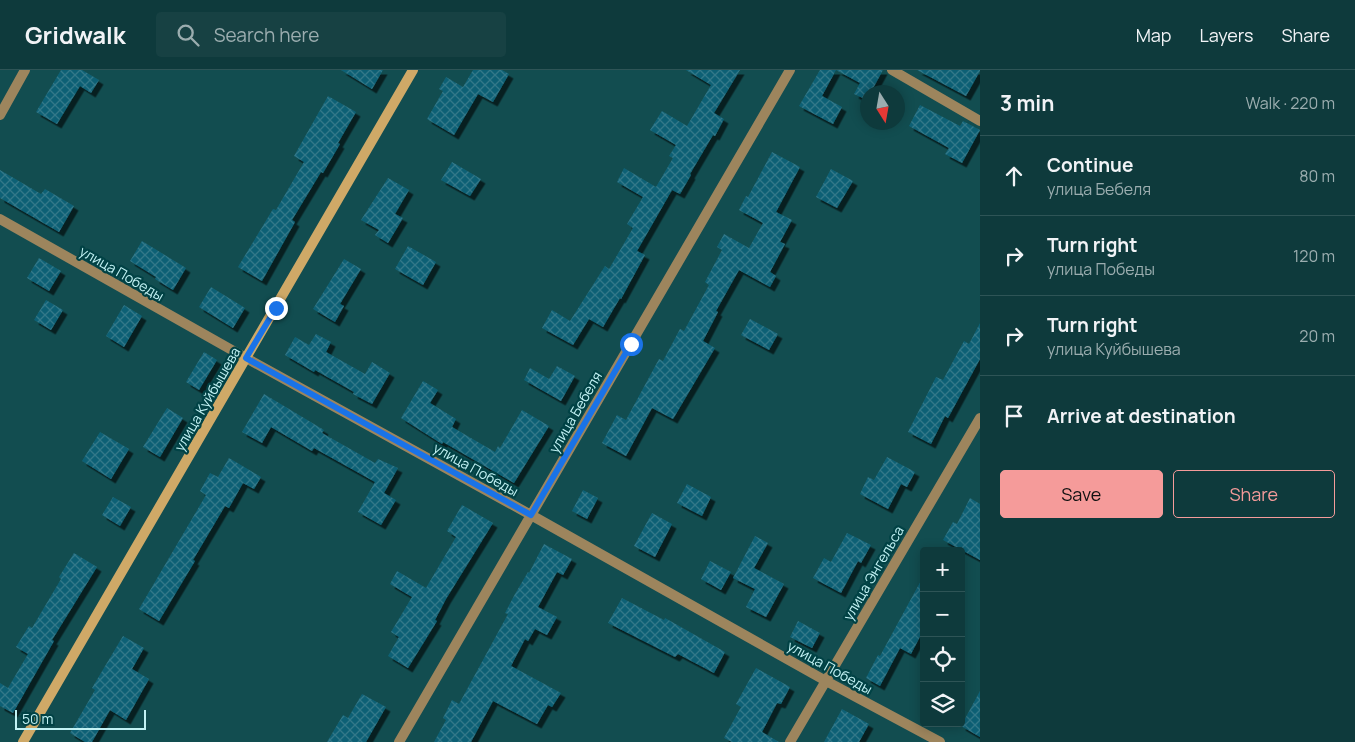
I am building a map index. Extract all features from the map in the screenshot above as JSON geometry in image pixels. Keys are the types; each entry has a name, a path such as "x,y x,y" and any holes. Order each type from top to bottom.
{"street":[{"path":"0,115 26,70"},
{"name":"улица Куйбышева","path":"24,742 413,70"},
{"name":"улица Бебеля","path":"399,742 790,70"},
{"path":"892,70 980,121"},
{"name":"улица Победы","path":"0,219 826,681 940,742"},
{"name":"улица Энгельса","path":"790,742 980,418"}],"building":[{"path":"61,70 82,70 99,80 91,93 80,86 57,124 36,112"},
{"path":"341,70 383,70 372,89"},
{"path":"473,70 502,70 509,74 493,102 478,94 454,135 427,119 443,91 439,89 446,77 463,87"},
{"path":"686,70 740,70 714,113 724,119 680,194 672,190 637,251 645,255 621,299 603,327 589,319 573,345 542,328 552,310 570,321 605,266 609,269 633,228 627,224 643,197 617,182 624,168 656,187 673,158 669,156 676,145 650,130 662,111 687,126 711,85"},
{"path":"820,70 836,70 822,96 842,107 833,124 799,106"},
{"path":"836,70 883,70 875,85 860,85 860,97 854,94 860,83"},
{"path":"917,70 980,70 980,71 966,96"},
{"path":"328,96 356,112 323,173 321,172 292,220 295,222 262,281 238,267 273,209 276,210 304,162 294,156"},
{"path":"920,105 960,126 963,121 980,130 962,163 945,154 949,148 909,126"},
{"path":"772,152 800,167 776,212 792,220 780,242 785,244 770,272 776,276 770,287 739,270 716,311 718,312 703,341 715,348 673,419 652,408 626,456 602,443 617,415 626,420 659,359 663,361 680,329 684,331 709,285 705,282 722,250 717,247 724,234 749,248 763,223 739,210"},
{"path":"452,162 481,179 470,196 441,180"},
{"path":"831,169 853,181 837,208 816,197"},
{"path":"0,170 41,194 45,189 74,206 59,232 0,198"},
{"path":"388,178 409,190 395,214 403,218 388,243 375,235 379,230 361,220"},
{"path":"142,241 186,268 173,290 130,261"},
{"path":"408,246 436,262 423,285 395,269"},
{"path":"39,258 61,271 49,291 27,278"},
{"path":"344,259 361,269 340,304 344,306 335,322 313,309"},
{"path":"211,287 245,308 233,328 199,307"},
{"path":"46,300 63,310 51,330 34,320"},
{"path":"124,305 142,316 124,347 106,336"},
{"path":"750,319 778,334 769,350 741,335"},
{"path":"980,323 980,359 948,418 945,416 931,444 908,432 936,377 943,380 964,341 969,344"},
{"path":"316,334 331,342 326,352 365,374 372,362 390,373 372,404 315,370 314,372 285,355 295,337 309,345"},
{"path":"204,352 217,360 199,390 186,382"},
{"path":"557,366 575,376 561,401 524,380 530,368 549,379"},
{"path":"423,381 438,390 430,403 456,419 452,427 495,452 498,446 500,448 522,410 549,426 514,483 443,442 442,444 401,418"},
{"path":"264,394 324,430 322,433 375,463 378,459 398,468 384,493 396,500 381,525 358,512 375,482 314,448 312,451 271,427 262,443 242,432"},
{"path":"167,408 183,418 160,457 143,447"},
{"path":"100,432 129,449 111,479 82,461"},
{"path":"887,457 915,472 907,487 901,484 888,509 860,494 868,477 874,480"},
{"path":"229,458 261,477 254,489 243,483 229,508 225,506 159,621 139,609 206,495 200,491 210,473 218,477"},
{"path":"687,484 711,497 702,516 677,503"},
{"path":"583,490 598,498 587,519 572,511"},
{"path":"113,497 131,507 120,526 102,515"},
{"path":"970,498 980,504 980,560 965,552 965,547 956,547 943,540 953,522 957,524"},
{"path":"462,505 493,523 446,599 435,620 437,621 408,668 388,656 399,637 391,632 412,597 390,584 397,571 426,588 456,537 447,531"},
{"path":"652,513 672,524 655,557 634,546"},
{"path":"847,533 871,545 861,563 858,561 841,593 813,578 824,558 831,562"},
{"path":"755,536 768,543 754,568 784,584 766,617 746,607 755,589 733,578"},
{"path":"544,544 572,559 563,575 557,572 538,607 557,617 547,635 535,629 528,641 525,639 511,666 561,693 552,707 548,705 537,724 493,701 471,742 434,742 446,720 443,718 452,700 459,704 508,614 505,613 515,594 529,573"},
{"path":"74,553 97,567 52,640 54,641 13,713 0,706 0,683 8,688 28,654 16,647 29,626 32,628"},
{"path":"710,561 731,572 721,590 701,579"},
{"path":"920,582 920,637 911,654 900,648 880,686 866,678 878,655 880,656"},
{"path":"622,598 664,620 665,618 725,652 714,673 678,654 675,657 608,623"},
{"path":"798,621 820,633 812,648 790,637"},
{"path":"123,636 144,648 132,669 149,679 126,720 110,710 92,742 85,742 70,733 95,690 92,688"},
{"path":"756,668 790,687 781,704 777,703 762,732 779,742 732,742 724,738 741,707 736,704"},
{"path":"980,691 980,737 963,727 965,727 965,719"},
{"path":"362,694 386,707 366,742 327,742 343,715 348,718"},
{"path":"842,709 869,724 859,742 824,742"}],"route":[{"path":"276,308 246,358 531,515 631,344"}]}
